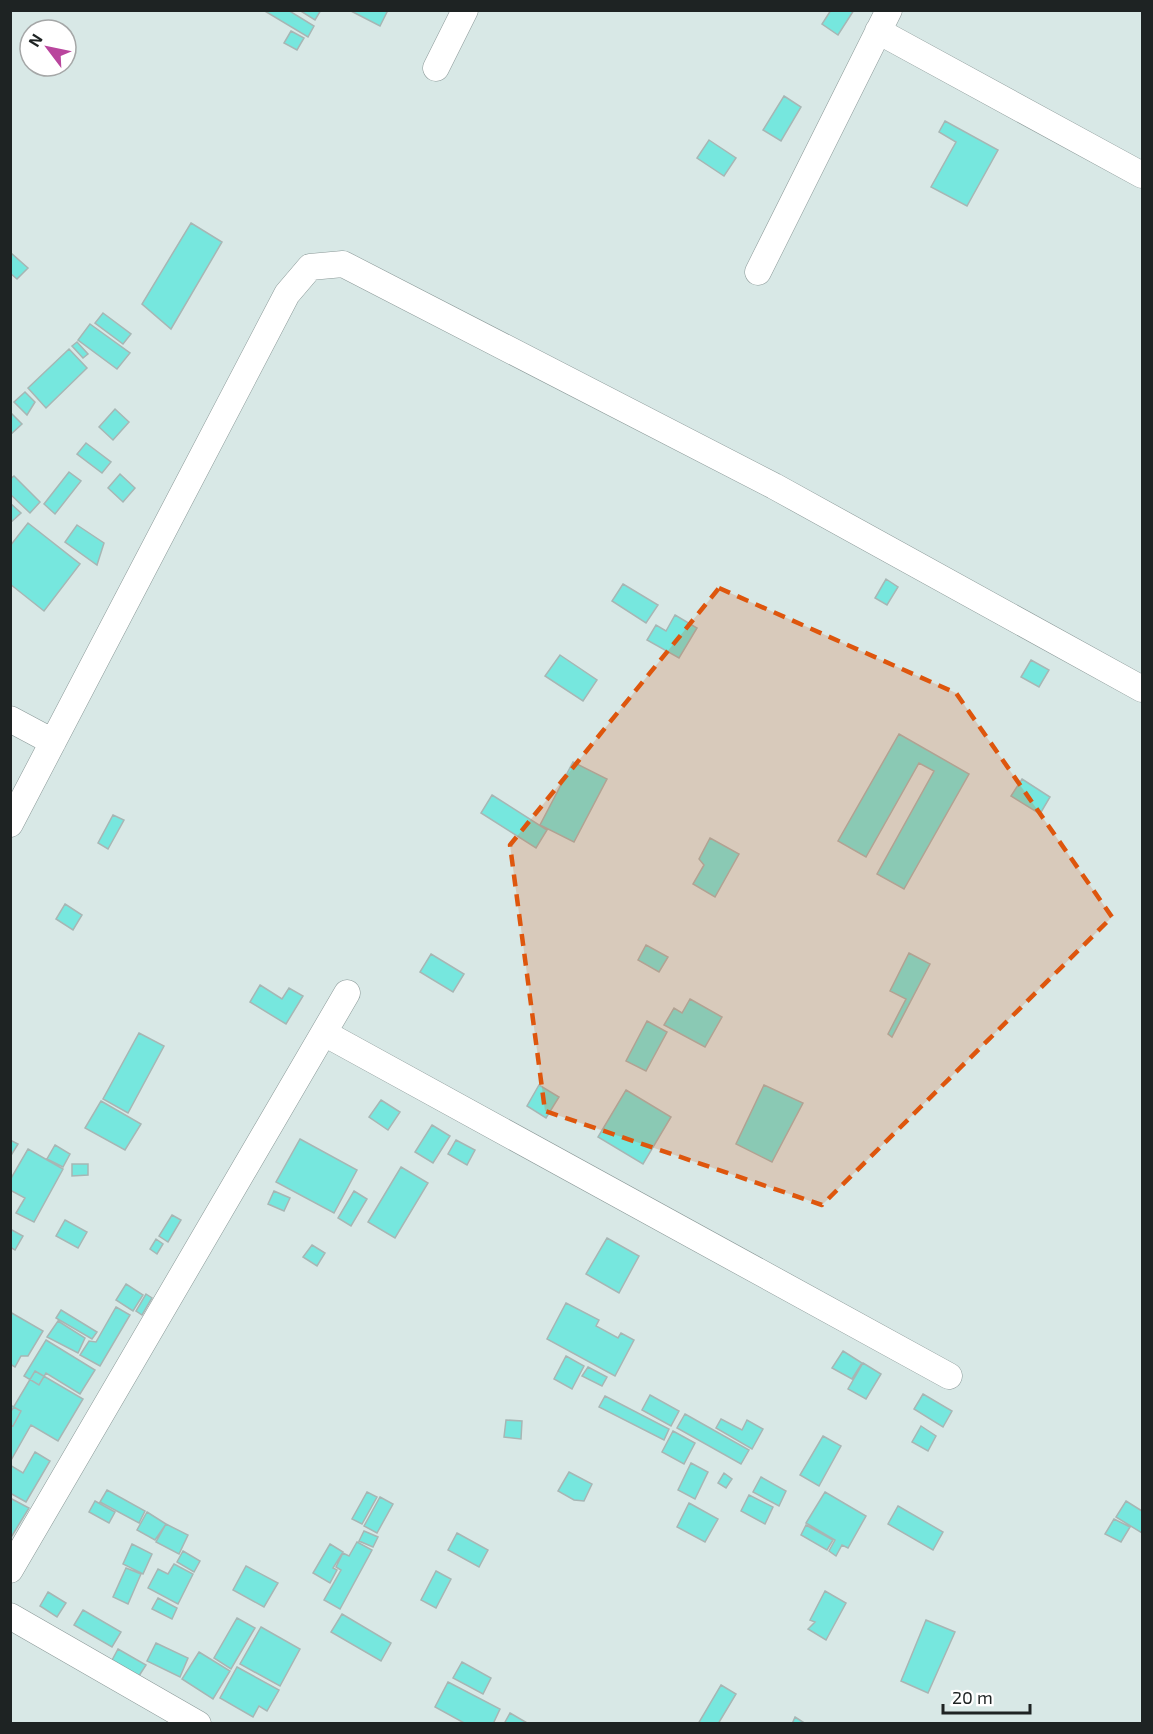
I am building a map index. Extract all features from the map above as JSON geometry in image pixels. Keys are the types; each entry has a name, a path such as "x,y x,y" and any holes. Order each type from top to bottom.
{"street":[{"path":"436,68 465,10"},
{"path":"758,272 884,21 1143,175"},
{"path":"10,824 287,294 310,267 343,264 774,486 1143,689"},
{"path":"10,718 53,742"},
{"path":"10,1570 346,993"},
{"path":"324,1033 949,1376"},
{"path":"10,1616 198,1724"}],"highlighted area":[{"path":"719,588 956,693 1112,917 822,1205 545,1111 510,845"}],"building":[{"path":"263,10 288,10 314,26 308,37"},
{"path":"299,10 321,10 315,20"},
{"path":"349,10 388,10 380,26"},
{"path":"831,10 854,10 838,35 822,24"},
{"path":"291,31 304,38 297,50 284,43"},
{"path":"784,96 801,107 781,141 763,130"},
{"path":"945,121 998,150 967,206 931,187 956,142 939,132"},
{"path":"709,140 736,158 724,176 697,158"},
{"path":"191,223 222,242 171,329 142,304"},
{"path":"11,253 28,268 17,279 10,273"},
{"path":"103,313 131,334 123,344 95,323"},
{"path":"90,324 130,353 117,369 78,340"},
{"path":"77,342 88,354 83,358 72,346"},
{"path":"69,349 87,368 46,408 28,388"},
{"path":"25,392 35,402 27,415 14,402"},
{"path":"115,409 129,422 113,440 99,427"},
{"path":"10,412 22,424 10,435"},
{"path":"86,443 111,462 102,473 77,454"},
{"path":"69,472 81,481 55,514 44,504"},
{"path":"120,474 135,488 123,502 108,488"},
{"path":"14,476 40,502 30,513 10,494 10,479"},
{"path":"10,503 21,513 10,523"},
{"path":"28,523 80,564 44,611 10,584 10,546"},
{"path":"77,525 104,543 97,565 65,542"},
{"path":"886,579 898,587 887,605 875,598"},
{"path":"623,584 658,605 646,623 612,601"},
{"path":"675,615 697,628 679,658 647,640 656,625 666,631"},
{"path":"560,655 597,680 583,701 545,676"},
{"path":"1031,660 1049,670 1039,687 1021,677"},
{"path":"899,734 969,774 904,889 877,874 934,771 919,763 866,857 838,841"},
{"path":"573,762 607,779 574,842 540,825"},
{"path":"1022,779 1050,797 1040,814 1011,796"},
{"path":"492,795 547,830 536,848 481,813"},
{"path":"113,815 124,820 108,849 98,843"},
{"path":"710,838 739,854 715,897 693,884 704,865 699,859"},
{"path":"65,904 82,915 73,930 56,919"},
{"path":"646,945 668,957 659,972 638,960"},
{"path":"909,953 930,964 892,1037 888,1034 906,999 890,991"},
{"path":"431,954 464,974 453,992 420,972"},
{"path":"260,985 282,999 289,988 303,996 286,1024 250,1002"},
{"path":"690,999 722,1017 705,1047 664,1025 674,1008 682,1013"},
{"path":"647,1021 667,1032 646,1071 626,1061"},
{"path":"139,1033 164,1046 128,1113 103,1099"},
{"path":"539,1085 559,1097 546,1118 527,1106"},
{"path":"764,1085 803,1103 772,1162 736,1144"},
{"path":"626,1090 671,1117 643,1164 598,1137"},
{"path":"381,1100 400,1112 388,1130 369,1117"},
{"path":"101,1101 141,1124 125,1150 85,1128"},
{"path":"432,1125 450,1136 433,1163 415,1152"},
{"path":"300,1139 357,1170 334,1213 276,1182"},
{"path":"10,1140 18,1144 10,1157"},
{"path":"456,1140 475,1150 467,1165 448,1154"},
{"path":"55,1145 70,1154 63,1167 47,1159"},
{"path":"28,1149 63,1169 34,1222 16,1213 25,1198 10,1190 10,1180"},
{"path":"72,1164 88,1164 88,1175 72,1176"},
{"path":"401,1167 428,1183 395,1238 368,1222"},
{"path":"274,1191 290,1198 284,1211 268,1204"},
{"path":"354,1191 367,1199 351,1226 338,1218"},
{"path":"172,1215 181,1220 168,1242 159,1236"},
{"path":"65,1220 87,1232 78,1248 56,1236"},
{"path":"10,1229 23,1236 15,1250 10,1247"},
{"path":"607,1238 639,1256 619,1293 586,1274"},
{"path":"156,1239 163,1244 157,1254 150,1249"},
{"path":"312,1245 325,1253 317,1266 303,1257"},
{"path":"126,1284 143,1295 133,1311 116,1300"},
{"path":"146,1294 152,1298 142,1315 136,1311"},
{"path":"566,1303 599,1320 596,1326 618,1338 621,1333 634,1340 615,1376 547,1339"},
{"path":"116,1307 130,1315 100,1366 80,1355 89,1341 96,1342"},
{"path":"61,1310 97,1332 92,1339 56,1318"},
{"path":"10,1312 43,1331 28,1356 21,1356 15,1367 10,1364"},
{"path":"58,1321 85,1338 78,1353 47,1337"},
{"path":"46,1340 95,1370 80,1394 46,1373 39,1385 24,1376"},
{"path":"843,1351 862,1363 852,1379 832,1368"},
{"path":"566,1356 584,1366 572,1389 554,1379"},
{"path":"863,1363 881,1374 866,1399 848,1389"},
{"path":"588,1367 607,1377 602,1386 582,1376"},
{"path":"35,1371 83,1399 58,1441 31,1425 10,1462 10,1413"},
{"path":"923,1394 952,1411 943,1427 914,1409"},
{"path":"650,1395 679,1411 671,1426 642,1410"},
{"path":"605,1396 669,1429 664,1440 599,1407"},
{"path":"10,1405 21,1411 13,1426 10,1425"},
{"path":"685,1414 749,1450 741,1464 677,1428"},
{"path":"721,1419 742,1430 747,1420 763,1429 752,1449 716,1428"},
{"path":"506,1420 522,1421 521,1439 504,1437"},
{"path":"921,1426 936,1436 928,1451 912,1442"},
{"path":"673,1431 695,1443 684,1464 662,1452"},
{"path":"823,1436 841,1446 819,1486 800,1475"},
{"path":"35,1452 50,1461 26,1502 10,1493 10,1465 23,1473"},
{"path":"691,1463 708,1472 695,1499 678,1490"},
{"path":"569,1472 592,1484 584,1501 574,1500 558,1491"},
{"path":"724,1473 732,1479 726,1488 718,1483"},
{"path":"761,1477 786,1491 779,1506 753,1492"},
{"path":"107,1490 145,1511 139,1523 100,1502"},
{"path":"367,1492 377,1497 362,1524 352,1519"},
{"path":"825,1492 866,1516 848,1548 842,1545 836,1556 829,1551 835,1540 806,1523"},
{"path":"749,1495 773,1507 765,1524 741,1511"},
{"path":"380,1497 393,1504 377,1533 364,1526"},
{"path":"10,1498 29,1508 10,1539"},
{"path":"95,1501 115,1512 109,1523 89,1512"},
{"path":"1126,1501 1142,1511 1142,1533 1116,1517"},
{"path":"689,1503 718,1519 705,1542 677,1527"},
{"path":"898,1506 943,1532 933,1550 888,1524"},
{"path":"147,1512 166,1524 155,1540 137,1530"},
{"path":"1114,1519 1130,1527 1121,1542 1105,1534"},
{"path":"166,1524 188,1535 179,1554 156,1542"},
{"path":"806,1525 833,1540 827,1550 801,1535"},
{"path":"364,1531 378,1537 373,1547 359,1541"},
{"path":"457,1533 488,1550 479,1567 448,1550"},
{"path":"357,1542 372,1550 340,1609 324,1600 341,1570 336,1567 343,1553 349,1556"},
{"path":"132,1544 152,1554 143,1574 123,1564"},
{"path":"330,1544 343,1552 333,1568 337,1570 330,1583 313,1573"},
{"path":"183,1551 200,1561 194,1572 177,1562"},
{"path":"174,1564 193,1574 178,1604 148,1588 158,1569 168,1574"},
{"path":"246,1566 278,1583 264,1607 233,1590"},
{"path":"126,1568 141,1574 128,1604 113,1597"},
{"path":"436,1571 451,1579 436,1608 421,1600"},
{"path":"825,1591 846,1603 826,1640 808,1629 815,1622 810,1620"},
{"path":"48,1592 66,1603 57,1617 40,1606"},
{"path":"158,1598 177,1608 172,1619 152,1609"},
{"path":"83,1610 121,1632 112,1647 74,1625"},
{"path":"342,1614 391,1643 381,1661 331,1632"},
{"path":"237,1618 255,1628 231,1669 214,1658"},
{"path":"926,1620 955,1632 928,1693 901,1681"},
{"path":"261,1627 300,1649 280,1686 240,1664"},
{"path":"156,1643 188,1658 180,1677 147,1661"},
{"path":"118,1649 146,1665 137,1679 110,1664"},
{"path":"199,1652 230,1671 213,1699 182,1679"},
{"path":"462,1662 491,1678 483,1694 453,1678"},
{"path":"237,1667 279,1690 267,1711 259,1706 253,1717 220,1698"},
{"path":"448,1682 500,1709 493,1724 466,1724 435,1707"},
{"path":"721,1685 736,1694 718,1724 698,1724"},
{"path":"510,1713 529,1724 504,1724"},
{"path":"795,1717 806,1724 792,1724"}]}
